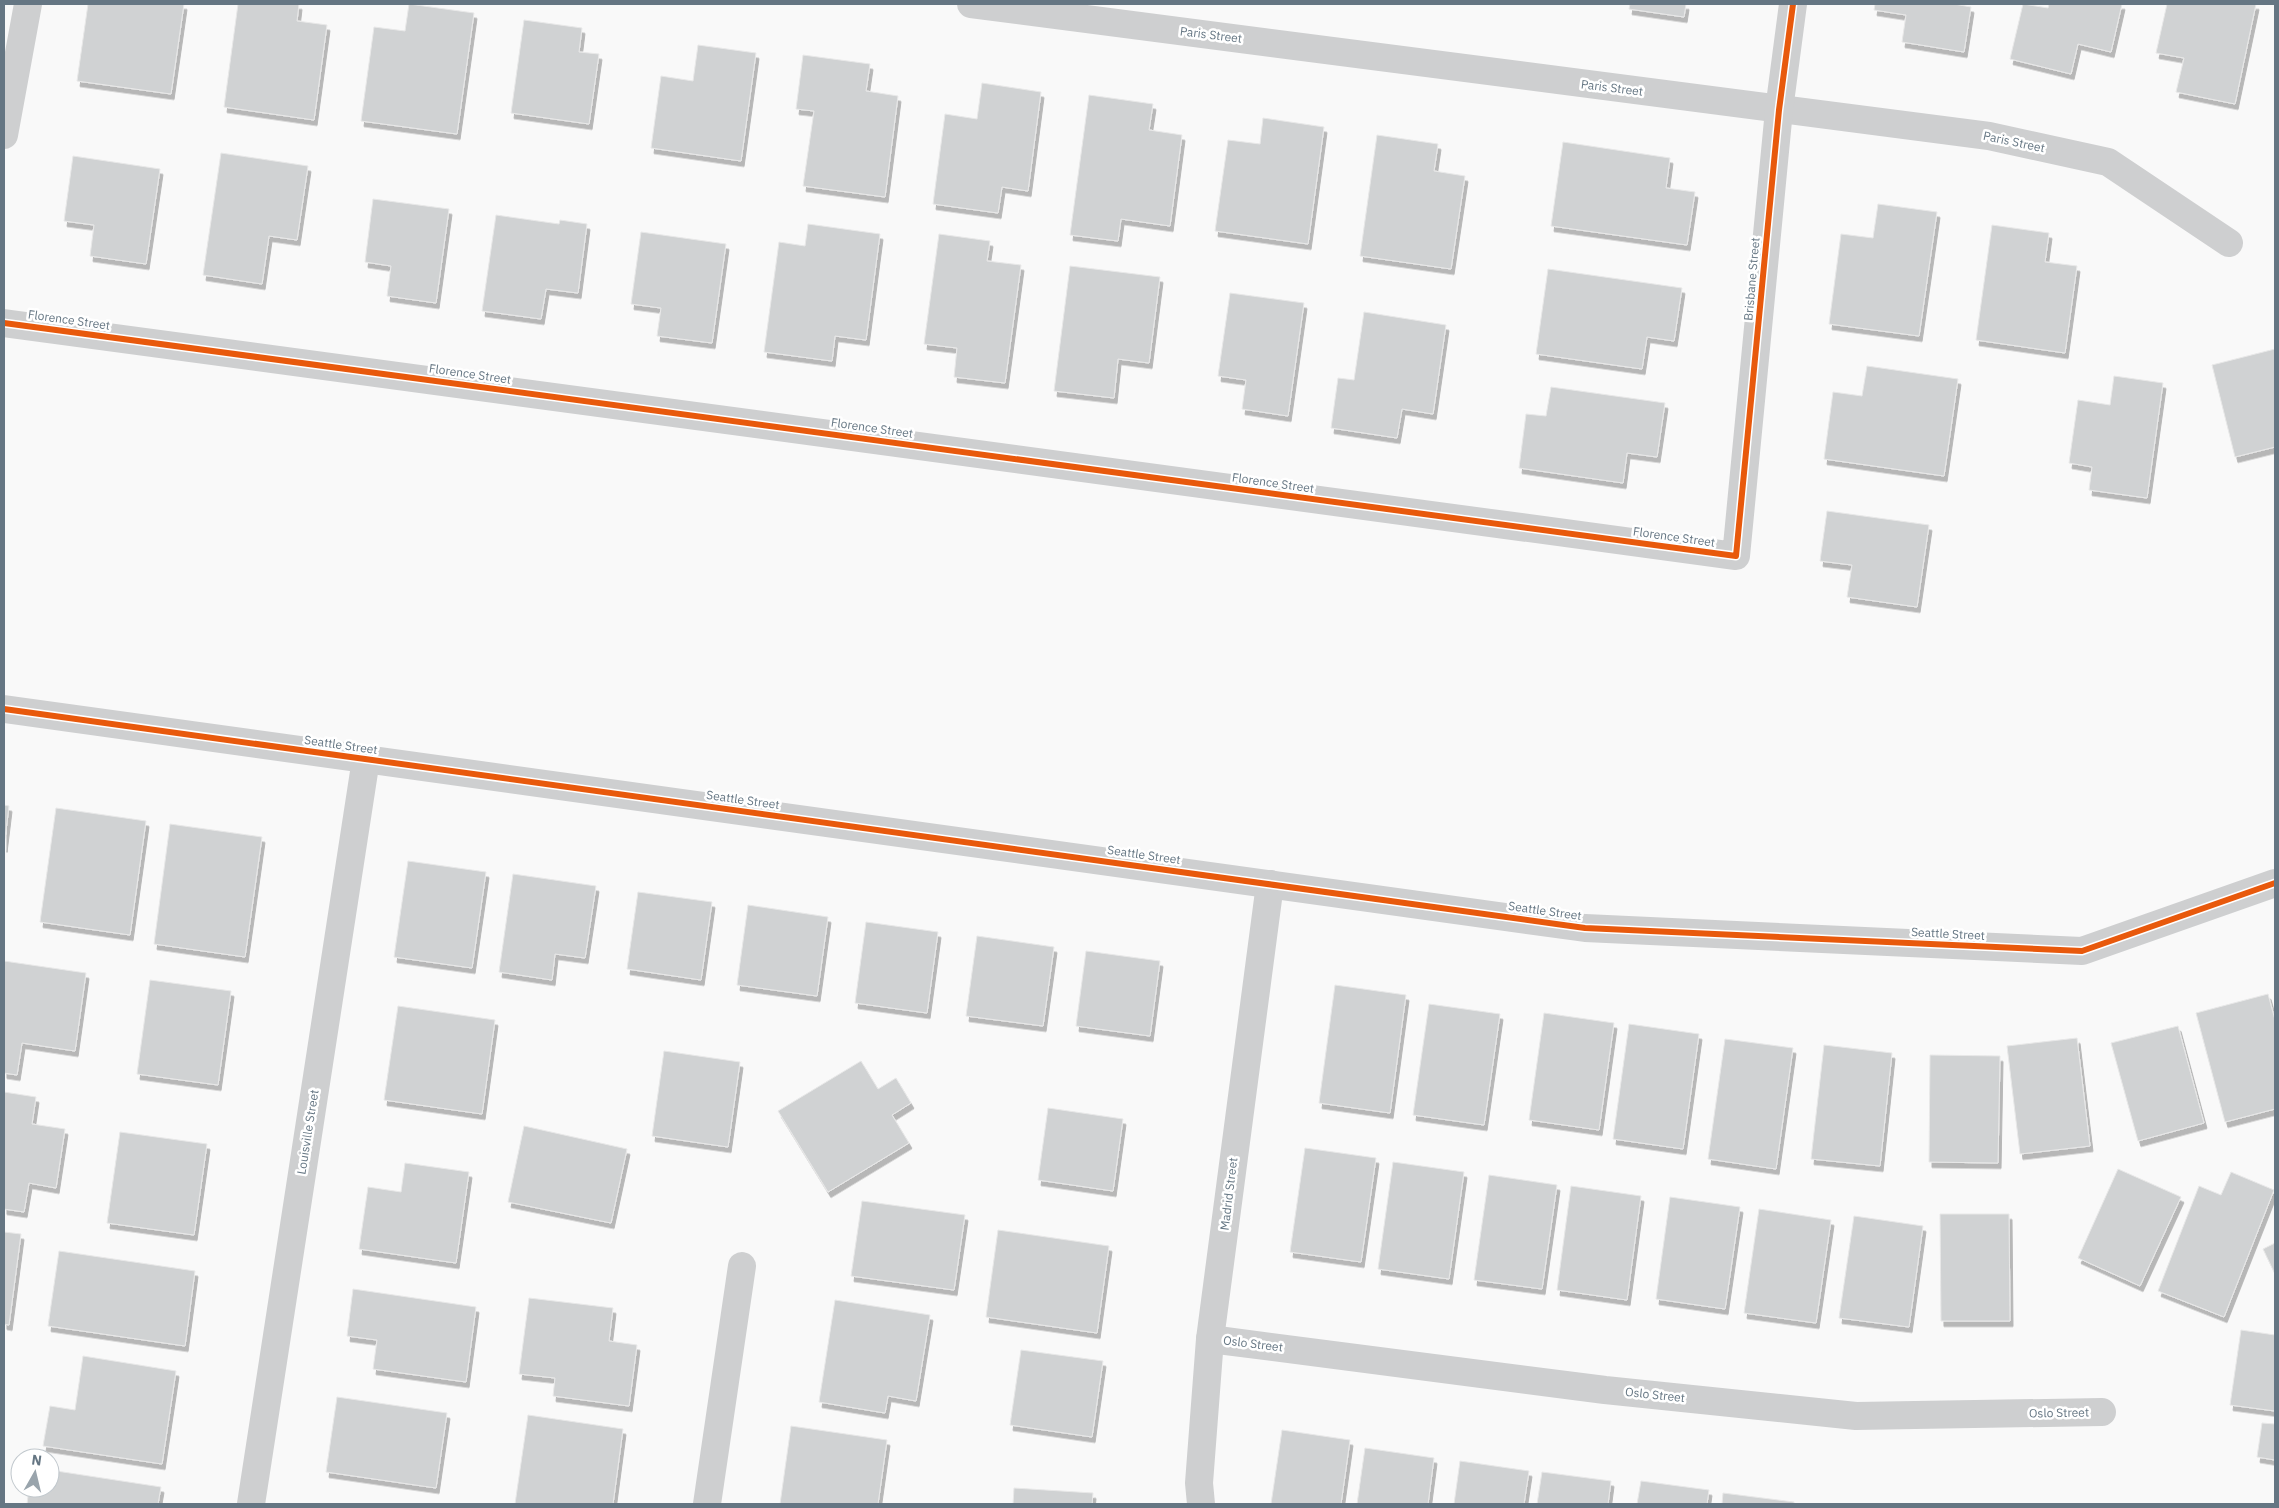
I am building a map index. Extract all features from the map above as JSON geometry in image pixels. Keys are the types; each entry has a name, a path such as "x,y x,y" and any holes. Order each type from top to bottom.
{"street":[{"path":"4,135 28,4"},
{"name":"Paris Street","path":"971,4 1989,136 2108,162 2229,243"},
{"name":"Brisbane Street","path":"1736,556 1780,110 1793,4"},
{"name":"Florence Street","path":"4,323 1736,556"},
{"name":"Seattle Street","path":"4,709 1585,928 2082,951 2275,883"},
{"name":"Louisville Street","path":"251,1504 366,759"},
{"name":"Madrid Street","path":"1202,1504 1199,1483 1210,1339 1270,884"},
{"path":"707,1504 742,1266"},
{"name":"Oslo Street","path":"1210,1339 1605,1390 1856,1416 2102,1412"}],"building":[{"path":"88,4 184,4 171,94 77,81"},
{"path":"238,4 299,4 297,21 327,25 314,120 224,107"},
{"path":"409,4 474,13 457,134 361,121 374,27 405,31"},
{"path":"1630,4 1686,4 1684,17 1629,9"},
{"path":"1875,4 1954,4 1971,7 1964,52 1902,42 1906,15 1874,10"},
{"path":"2023,4 2048,8 2049,4 2122,4 2111,52 2078,44 2071,74 2010,59"},
{"path":"2167,4 2256,4 2235,104 2176,92 2184,58 2156,53"},
{"path":"524,20 582,28 579,52 599,54 589,124 511,113"},
{"path":"698,45 756,53 741,161 651,148 661,76 693,81"},
{"path":"803,55 870,64 866,91 898,96 885,197 803,186 814,111 796,109"},
{"path":"982,83 1041,92 1028,191 1002,187 998,213 933,204 945,114 977,119"},
{"path":"1089,95 1153,104 1149,130 1182,135 1170,226 1121,219 1118,241 1070,235"},
{"path":"1263,118 1324,127 1308,244 1215,231 1228,140 1260,144"},
{"path":"1377,135 1438,144 1434,171 1465,176 1451,269 1360,256"},
{"path":"1563,142 1670,158 1666,188 1695,192 1687,245 1551,226"},
{"path":"221,153 308,166 297,240 269,236 262,284 203,275"},
{"path":"73,156 160,169 146,264 90,256 94,225 64,221"},
{"path":"373,199 449,209 436,303 387,296 391,266 365,262"},
{"path":"1878,204 1937,212 1919,336 1829,324 1841,234 1873,238"},
{"path":"496,215 559,224 560,220 587,224 578,293 546,289 541,319 482,311"},
{"path":"808,224 880,234 866,340 835,336 832,361 764,352 779,242 805,246"},
{"path":"1992,225 2049,233 2045,262 2077,266 2065,353 1976,340"},
{"path":"641,232 726,244 712,343 657,336 661,308 631,304"},
{"path":"939,234 990,241 987,261 1021,265 1005,383 954,377 957,348 924,344"},
{"path":"1070,266 1160,277 1149,363 1118,359 1114,398 1054,391"},
{"path":"1548,269 1682,288 1674,341 1647,337 1642,369 1536,354"},
{"path":"1230,293 1304,303 1288,416 1242,409 1246,380 1218,376"},
{"path":"1364,312 1446,325 1433,414 1402,409 1397,438 1331,428 1338,378 1354,380"},
{"path":"2275,349 2275,447 2235,457 2212,365"},
{"path":"1867,366 1958,379 1944,476 1824,459 1833,392 1862,396"},
{"path":"2114,376 2163,383 2147,498 2089,490 2092,467 2069,463 2078,400 2110,405"},
{"path":"1551,387 1665,403 1657,457 1627,453 1623,483 1519,468 1526,414 1546,416"},
{"path":"1827,511 1929,525 1917,607 1847,597 1852,565 1820,561"},
{"path":"4,805 9,806 4,847"},
{"path":"56,808 146,821 130,935 40,922"},
{"path":"170,824 262,837 245,957 154,944"},
{"path":"408,861 486,872 472,968 394,957"},
{"path":"513,874 596,886 585,958 555,954 552,980 499,972"},
{"path":"638,892 712,902 701,980 627,969"},
{"path":"748,905 828,917 817,996 737,985"},
{"path":"866,922 938,932 927,1013 855,1003"},
{"path":"977,936 1054,947 1043,1026 966,1016"},
{"path":"1086,951 1160,961 1150,1036 1076,1026"},
{"path":"4,961 86,973 75,1051 22,1043 17,1075 4,1073"},
{"path":"150,980 231,991 218,1085 137,1074"},
{"path":"1335,985 1406,995 1390,1113 1319,1103"},
{"path":"2268,994 2275,1020 2275,1109 2225,1122 2196,1013"},
{"path":"1429,1004 1500,1014 1484,1125 1413,1115"},
{"path":"398,1006 495,1020 482,1114 384,1100"},
{"path":"1544,1013 1614,1023 1599,1130 1529,1120"},
{"path":"1629,1024 1699,1034 1683,1149 1613,1139"},
{"path":"2178,1026 2204,1123 2138,1141 2111,1043"},
{"path":"2077,1038 2090,1146 2020,1154 2007,1046"},
{"path":"1725,1039 1793,1048 1776,1169 1708,1159"},
{"path":"1824,1045 1892,1053 1880,1166 1811,1159"},
{"path":"664,1051 740,1062 728,1147 652,1136"},
{"path":"1930,1055 2000,1056 1998,1163 1929,1162"},
{"path":"861,1061 878,1089 896,1078 911,1103 892,1115 909,1143 828,1192 778,1111"},
{"path":"4,1092 36,1097 32,1124 65,1129 56,1188 29,1183 24,1212 4,1209"},
{"path":"1048,1108 1123,1119 1113,1191 1038,1180"},
{"path":"524,1126 627,1149 611,1223 508,1202"},
{"path":"120,1132 207,1144 194,1235 107,1223"},
{"path":"1305,1148 1376,1158 1361,1262 1290,1252"},
{"path":"1393,1162 1464,1172 1449,1279 1378,1269"},
{"path":"405,1163 469,1172 456,1263 359,1249 368,1187 401,1192"},
{"path":"2118,1169 2181,1197 2140,1286 2078,1258"},
{"path":"2231,1172 2274,1190 2224,1317 2158,1291 2199,1186 2221,1195"},
{"path":"1489,1175 1557,1185 1542,1289 1474,1280"},
{"path":"1571,1186 1641,1196 1627,1300 1557,1290"},
{"path":"1670,1197 1740,1207 1725,1309 1656,1299"},
{"path":"862,1201 965,1215 954,1290 851,1276"},
{"path":"1759,1209 1831,1220 1816,1323 1744,1313"},
{"path":"1940,1214 2009,1214 2010,1321 1941,1321"},
{"path":"1854,1216 1923,1226 1909,1327 1839,1318"},
{"path":"998,1230 1109,1246 1097,1333 986,1317"},
{"path":"4,1232 21,1234 9,1325 4,1324"},
{"path":"2275,1243 2275,1274 2263,1249"},
{"path":"59,1251 195,1271 185,1346 48,1326"},
{"path":"353,1289 476,1307 466,1382 373,1369 377,1340 347,1336"},
{"path":"529,1298 613,1308 609,1341 637,1345 629,1406 553,1396 555,1378 519,1374"},
{"path":"835,1300 930,1315 916,1401 888,1396 885,1413 819,1402"},
{"path":"2241,1330 2275,1335 2275,1411 2230,1405"},
{"path":"1021,1350 1103,1361 1092,1437 1010,1425"},
{"path":"83,1356 176,1371 162,1464 43,1446 50,1406 75,1410"},
{"path":"337,1397 447,1413 436,1488 326,1472"},
{"path":"528,1415 623,1429 613,1504 515,1504"},
{"path":"2262,1423 2275,1424 2275,1460 2257,1457"},
{"path":"791,1426 887,1440 878,1504 780,1504"},
{"path":"1282,1430 1350,1440 1341,1504 1271,1504"},
{"path":"1365,1448 1434,1458 1428,1504 1357,1504"},
{"path":"1460,1461 1529,1471 1524,1504 1454,1504"},
{"path":"60,1472 161,1487 158,1504 27,1504 28,1498 60,1498"},
{"path":"1542,1472 1611,1481 1608,1504 1537,1504"},
{"path":"1641,1481 1709,1490 1707,1504 1637,1504"},
{"path":"1014,1488 1093,1493 1092,1504 1013,1504"},
{"path":"1723,1493 1794,1502 1794,1504 1722,1504"}],"cycle path":[{"path":"4,323 1736,556 1779,110 1793,4"},
{"path":"4,709 1585,928 2082,951 2275,883"}]}
